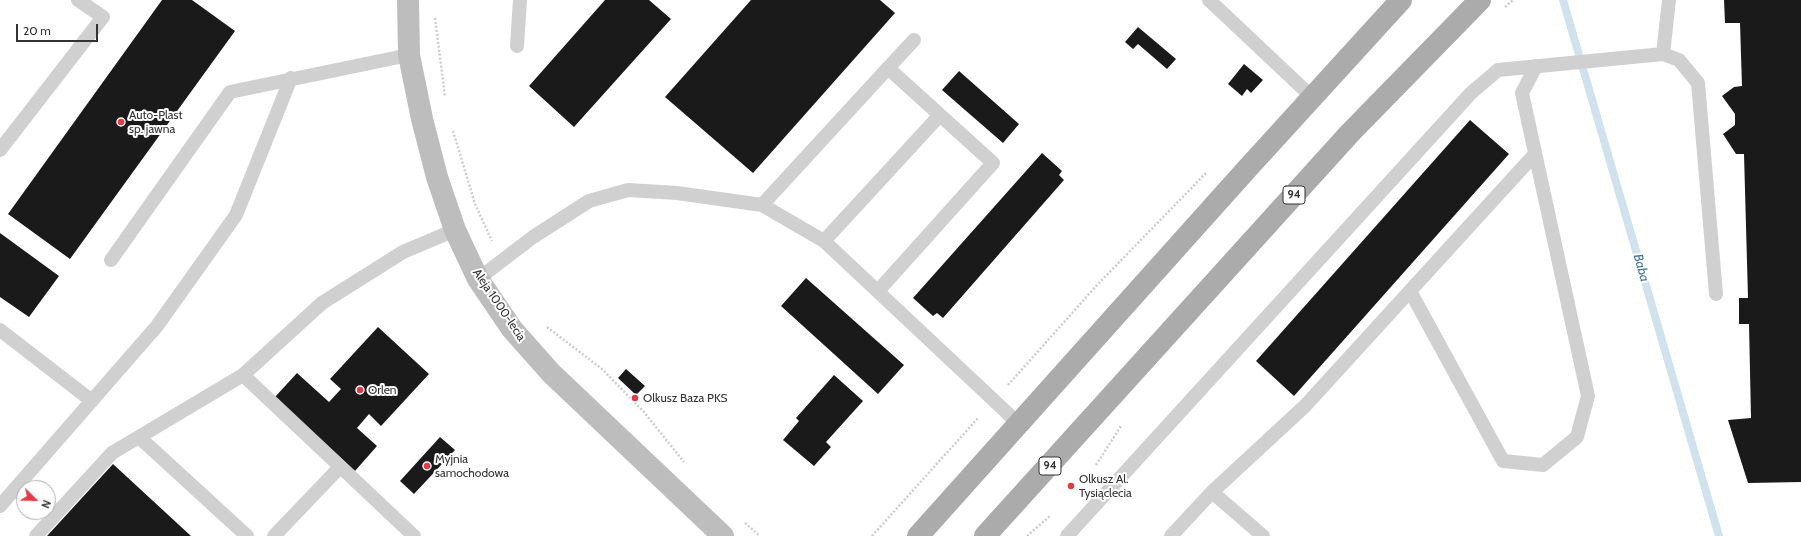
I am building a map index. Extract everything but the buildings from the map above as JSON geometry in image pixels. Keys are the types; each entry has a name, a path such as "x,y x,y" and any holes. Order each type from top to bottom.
{"main road":[{"path":"918,536 1401,0"},
{"name":"94","path":"986,536 1350,133 1480,0"}],"street":[{"name":"Aleja 1000-lecia","path":"408,0 409,56 422,119 435,170 455,230 478,279 512,329 551,373 724,536"}],"lane":[{"path":"0,150 103,17 78,0"},
{"path":"517,46 520,0"},
{"path":"1209,0 1312,97"},
{"path":"1663,54 1669,0"},
{"path":"762,205 914,40"},
{"path":"1067,536 1471,92 1498,70 1663,54 1679,60 1698,83 1716,294"},
{"path":"111,260 230,92 291,78 409,56"},
{"path":"1410,291 1503,461 1543,465 1577,437 1588,396 1522,93 1536,66"},
{"path":"878,291 993,163 888,68"},
{"path":"0,506 157,326 236,215 291,78"},
{"path":"824,241 940,115"},
{"path":"1171,536 1212,492 1305,406 1535,154"},
{"path":"478,279 533,236 588,200 628,190 676,193 762,205 824,241 1019,424"},
{"path":"36,536 112,453 243,375 322,303 403,252 455,230"},
{"path":"0,330 92,401"},
{"path":"243,375 414,536"},
{"path":"139,437 247,536"},
{"path":"274,536 340,467"},
{"path":"1212,492 1258,534"}],"path":[{"path":"435,15 446,101"},
{"path":"451,124 475,204 501,262"},
{"path":"872,536 1098,284 1208,172"},
{"path":"543,323 602,369 643,411 687,465"},
{"path":"1027,536 1050,516"},
{"path":"744,521 760,536"}],"waterway":[{"name":"Baba","path":"1563,0 1719,536"}],"place":[{"name":"Auto-Plast sp. jawna","path":"121,122"},
{"name":"Orlen","path":"360,390"},
{"name":"Olkusz Baza PKS","path":"635,398"},
{"name":"Myjnia samochodowa","path":"427,466"},
{"name":"Olkusz Al. Tysiąclecia","path":"1071,486"}]}
